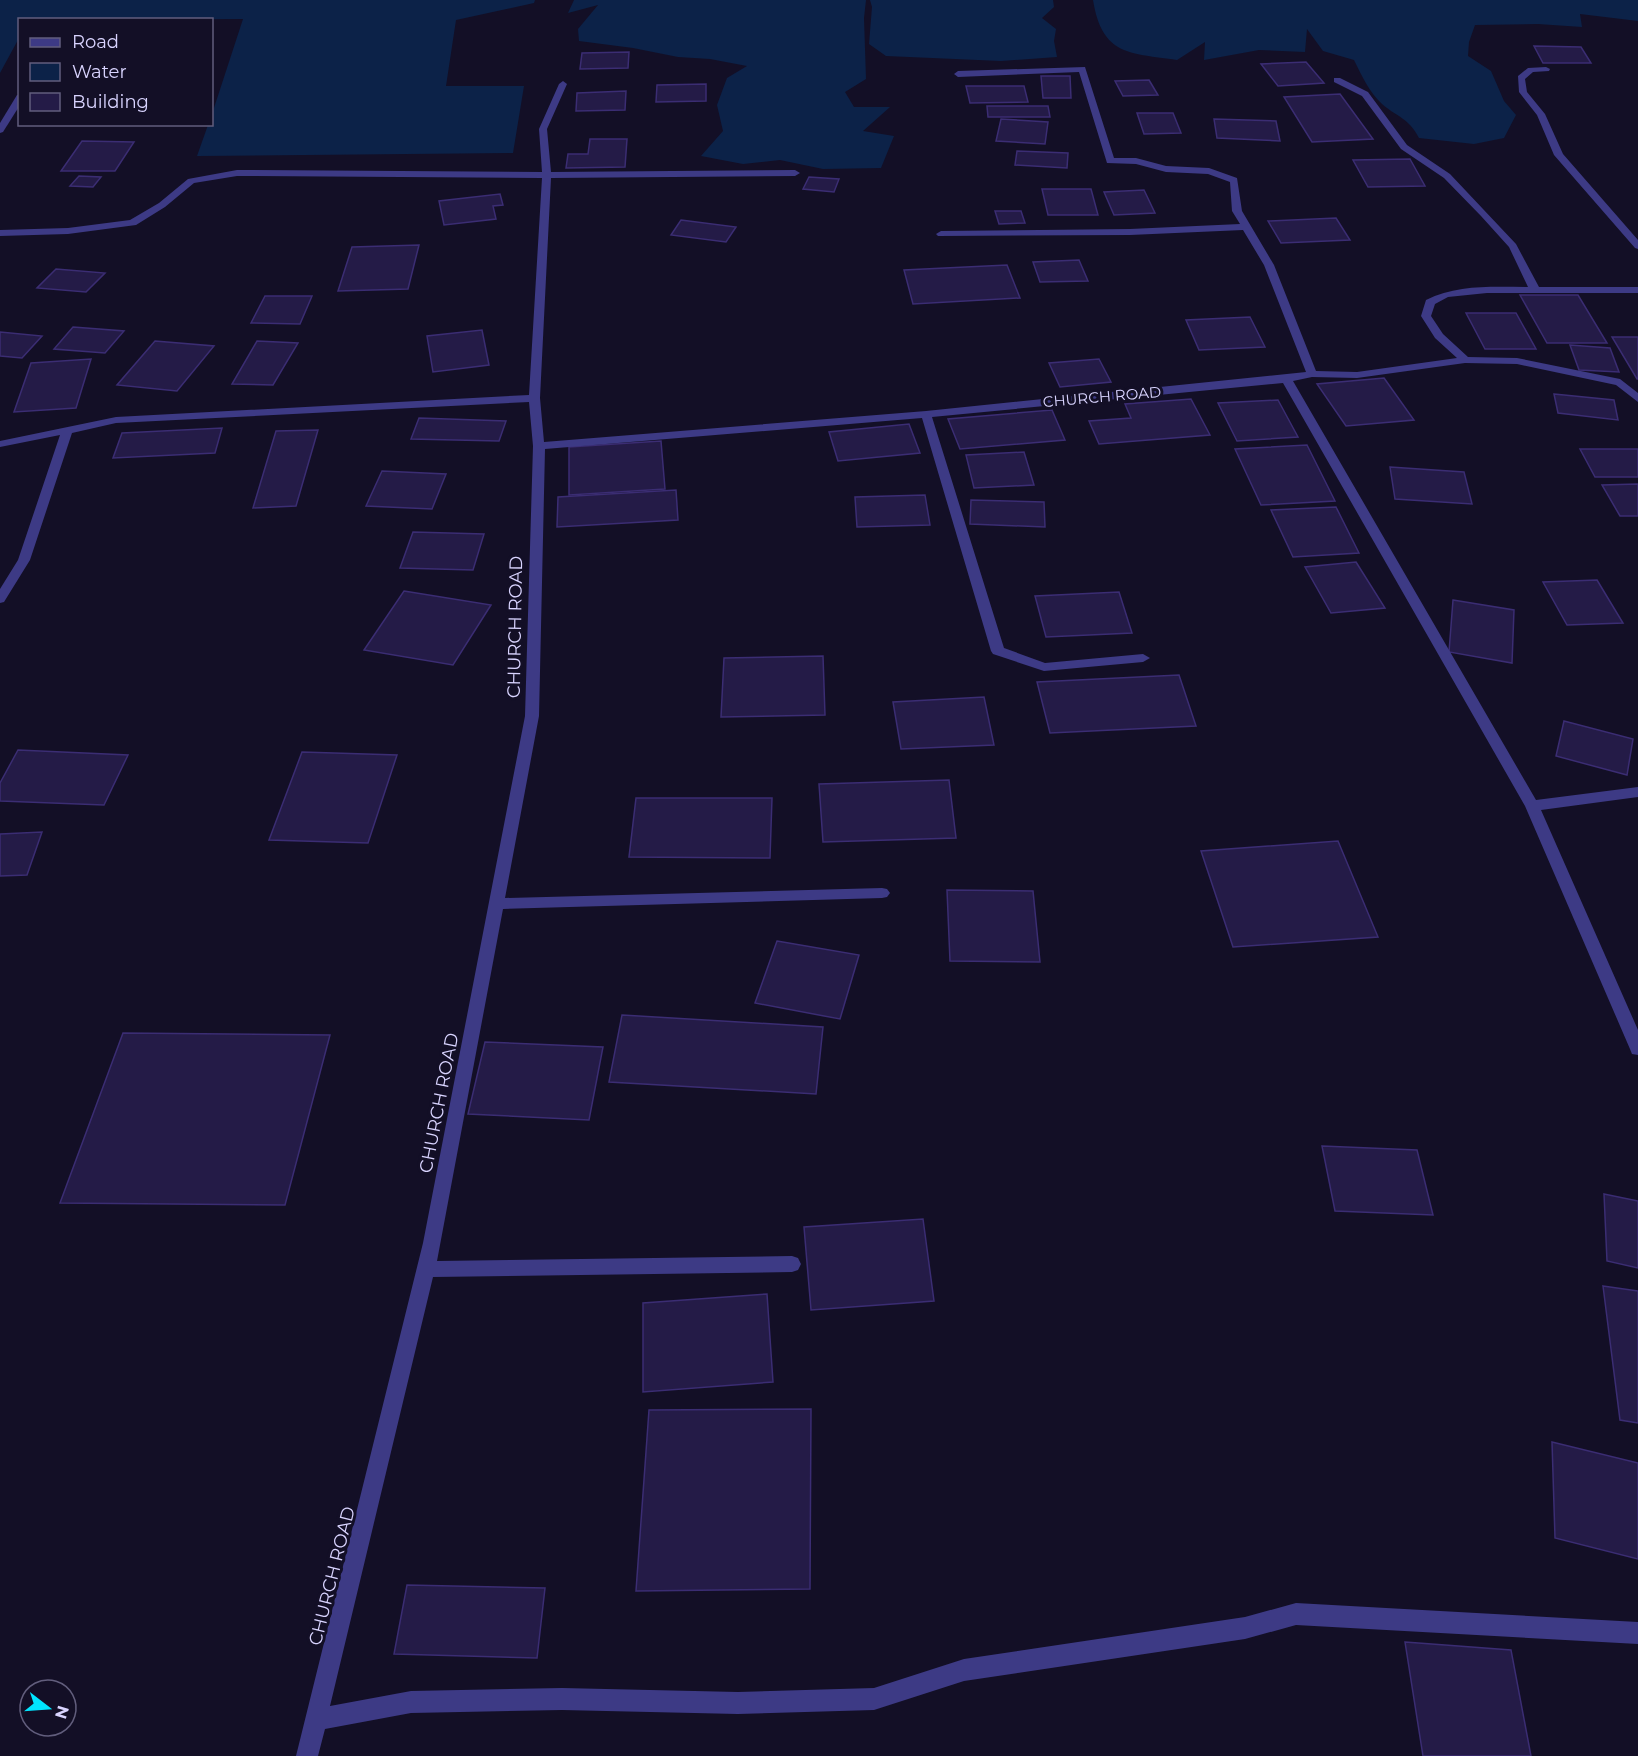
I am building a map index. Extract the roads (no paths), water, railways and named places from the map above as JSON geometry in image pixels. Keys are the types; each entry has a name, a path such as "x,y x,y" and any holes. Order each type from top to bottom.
{"street":[{"path":"958,74 1082,69 1110,161 1136,161 1166,169 1209,171 1234,180 1237,211 1269,266 1312,374"},
{"path":"1546,69 1531,70 1521,78 1523,92 1541,114 1559,155 1638,246"},
{"path":"1337,80 1365,94 1404,147 1447,176 1491,222 1513,246 1535,290"},
{"name":"CHURCH ROAD","path":"307,1756 426,1269 532,716 539,446 534,398 547,175 543,129 563,84"},
{"path":"0,130 18,100"},
{"path":"0,233 68,231 133,223 191,182 237,173 547,175 795,173"},
{"path":"941,234 1131,232 1246,227"},
{"path":"1465,360 1439,336 1426,316 1430,302 1446,294 1486,290 1638,290"},
{"name":"CHURCH ROAD","path":"539,446 926,414 1286,379 1312,374 1357,375 1465,360 1517,361 1620,381 1638,399"},
{"path":"1286,379 1532,806 1638,1049"},
{"path":"0,444 116,420 534,398"},
{"path":"926,414 998,651 1044,667 1143,658"},
{"path":"0,599 24,560 67,430"},
{"path":"1532,806 1638,792"},
{"path":"496,904 882,894"},
{"path":"426,1269 792,1264"},
{"path":"317,1719 411,1702 562,1699 738,1703 874,1699 964,1670 1245,1628 1296,1614 1638,1633"}],"water":[{"path":"0,0 535,0 534,3 456,20 446,86 524,86 513,153 197,156 208,126 213,126 213,111 243,19 18,18 18,40 0,73"},
{"path":"574,0 866,0 864,18 866,79 845,92 854,107 890,107 863,131 894,136 881,168 823,169 780,160 743,164 701,156 723,131 717,105 727,78 747,66 579,41 578,29 598,5 568,13"},
{"path":"870,0 1053,0 1054,7 1042,18 1056,29 1054,41 1057,57 1001,61 886,56 869,44 872,7"},
{"path":"1093,0 1638,0 1638,21 1580,14 1582,27 1538,24 1475,25 1469,42 1468,56 1491,71 1504,101 1516,115 1504,138 1474,144 1419,138 1407,122 1377,99 1366,84 1354,60 1323,51 1307,29 1305,52 1259,50 1204,60 1205,42 1177,60 1145,56 1132,53 1111,42 1103,32 1097,18"}]}
